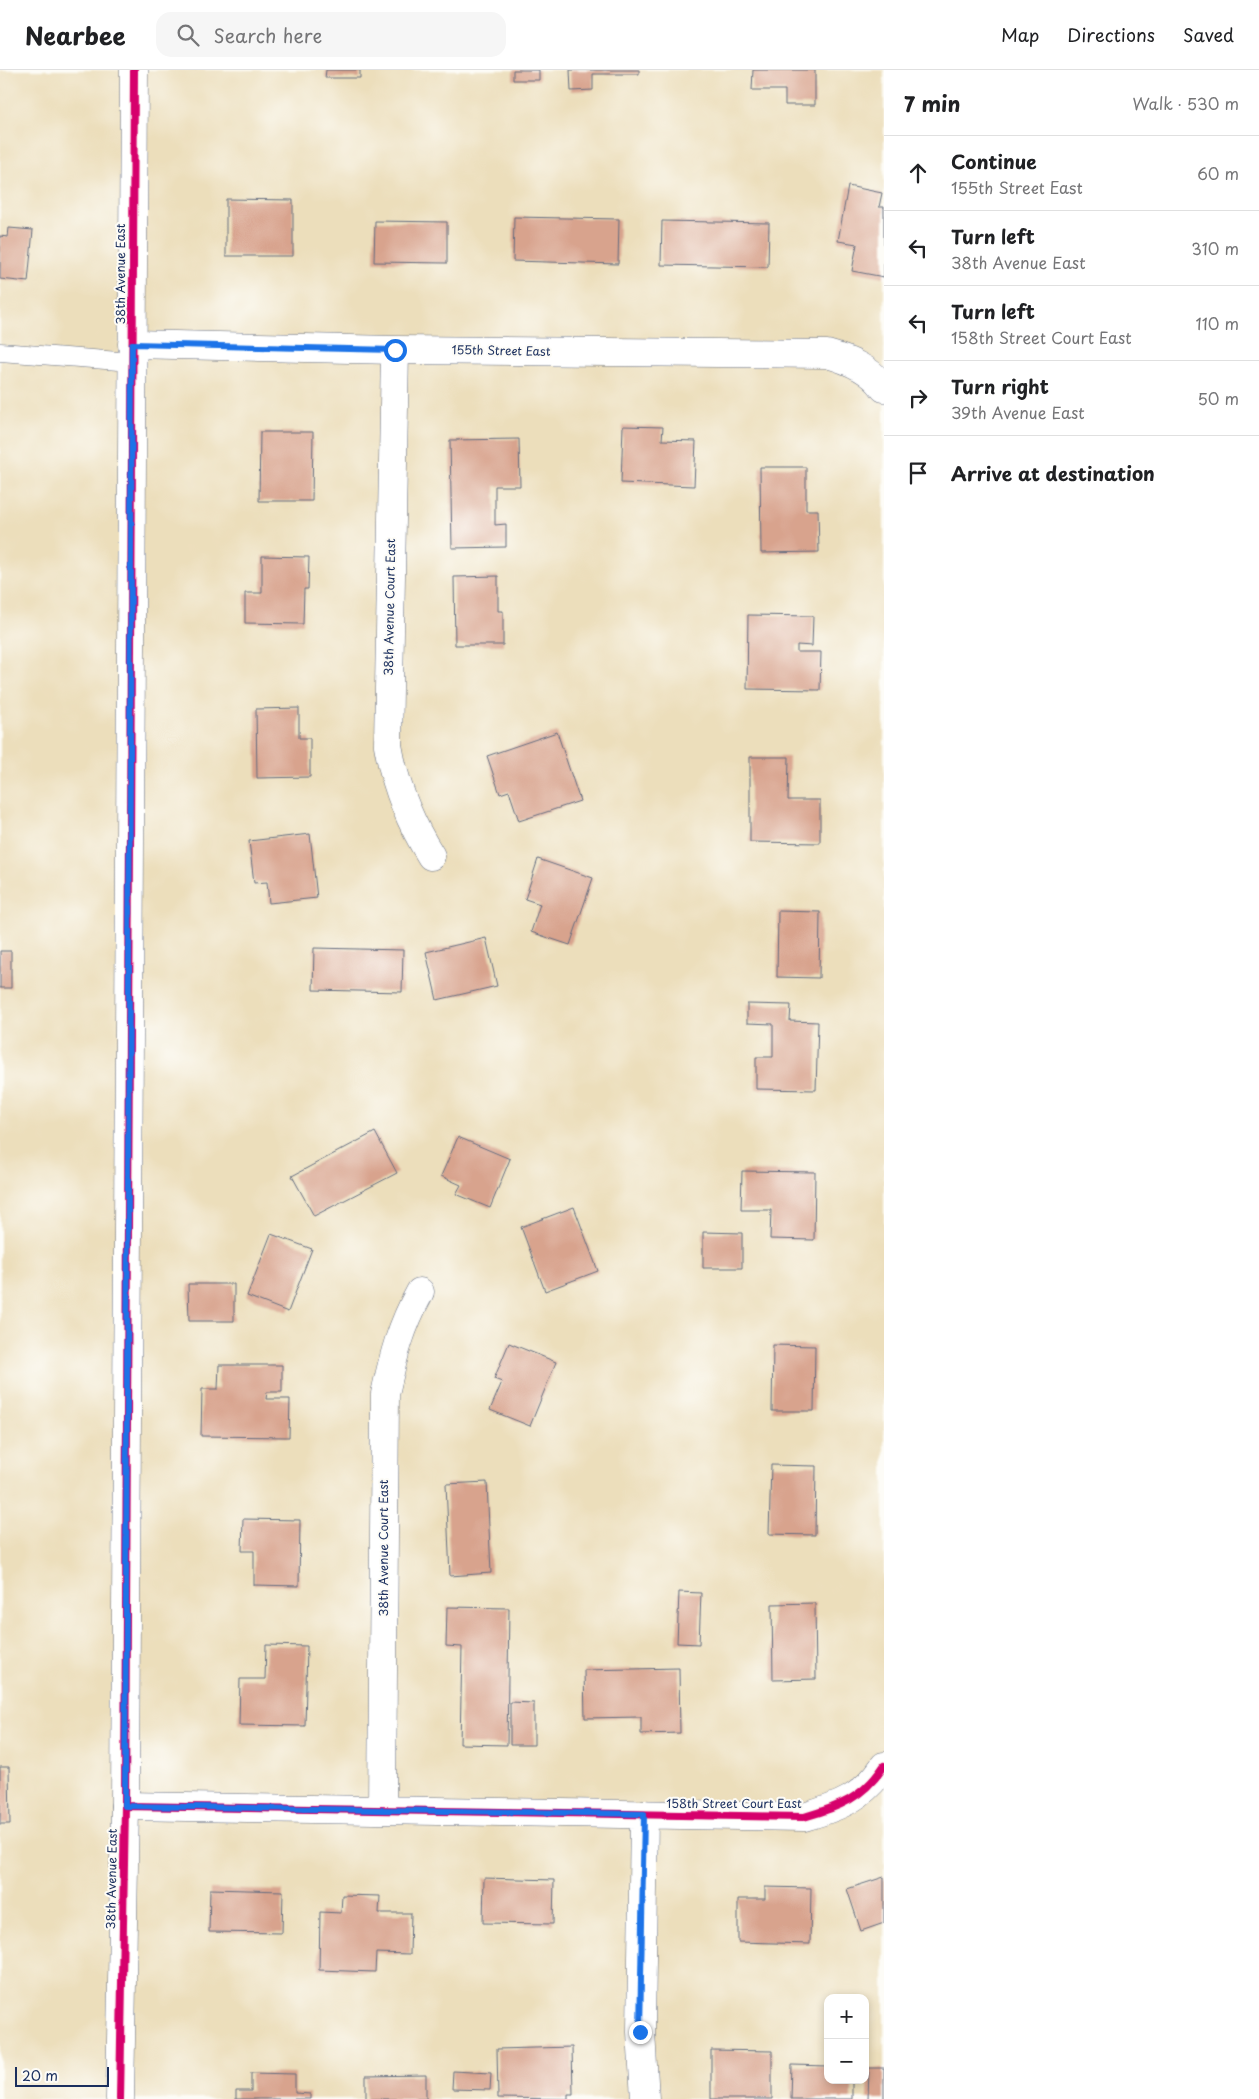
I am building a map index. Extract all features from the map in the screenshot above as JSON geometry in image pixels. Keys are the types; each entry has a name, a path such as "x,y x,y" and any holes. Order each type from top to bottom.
{"street":[{"name":"38th Avenue East","path":"120,2099 125,1806 134,70"},
{"name":"155th Street East","path":"132,353 395,350 827,354 849,360 875,379"},
{"name":"38th Avenue Court East","path":"395,350 388,745 393,776 401,797 418,835 431,856"},
{"name":"38th Avenue Court East","path":"382,1810 385,1394 392,1361 405,1319 420,1292"},
{"name":"158th Street Court East","path":"125,1806 804,1817 835,1808 852,1799 882,1769"},
{"path":"644,1814 640,2032 645,2099"}],"lane":[{"path":"0,352 132,353"}],"building":[{"path":"326,70 360,70 360,78 325,78"},
{"path":"513,70 539,70 539,80 513,80"},
{"path":"570,70 639,70 639,74 593,74 593,90 571,91"},
{"path":"753,70 815,70 815,105 785,105 785,90 752,90"},
{"path":"848,186 882,193 879,207 884,207 884,277 852,271 857,244 838,241"},
{"path":"226,199 293,200 293,256 226,256"},
{"path":"514,217 619,219 618,264 513,261"},
{"path":"375,221 447,222 447,263 374,262"},
{"path":"662,221 769,223 768,267 661,265"},
{"path":"9,228 33,230 28,282 0,279 0,236 8,237"},
{"path":"623,426 663,427 662,440 696,441 694,486 621,483"},
{"path":"260,432 313,432 312,501 259,501"},
{"path":"519,439 520,486 495,486 495,525 506,524 506,547 452,548 450,440"},
{"path":"760,467 806,467 806,510 818,510 819,552 761,553"},
{"path":"262,556 309,557 308,589 304,589 303,624 245,623 245,593 262,593"},
{"path":"498,576 498,611 503,611 503,645 455,645 454,577"},
{"path":"748,615 813,616 812,646 797,645 797,652 821,652 820,690 747,689"},
{"path":"299,708 299,738 310,738 310,777 257,778 256,709"},
{"path":"557,732 580,801 519,821 509,791 500,794 487,756"},
{"path":"750,757 789,757 788,800 820,800 820,843 750,842"},
{"path":"310,834 317,898 269,903 267,882 254,883 249,841"},
{"path":"538,859 593,878 570,945 531,932 540,904 525,899"},
{"path":"778,911 820,912 819,978 777,977"},
{"path":"486,938 497,986 437,1000 426,952"},
{"path":"314,948 403,950 402,992 313,990"},
{"path":"0,951 11,951 11,988 0,988"},
{"path":"747,1004 791,1005 790,1021 818,1022 816,1090 756,1089 756,1057 773,1057 773,1024 747,1023"},
{"path":"375,1132 397,1173 314,1216 292,1176"},
{"path":"458,1137 510,1159 490,1208 456,1194 461,1185 441,1176"},
{"path":"742,1171 815,1172 814,1240 770,1239 771,1210 741,1210"},
{"path":"574,1207 598,1271 545,1291 521,1227"},
{"path":"703,1232 742,1233 742,1268 703,1268"},
{"path":"271,1234 312,1249 288,1312 247,1296"},
{"path":"188,1284 234,1284 234,1321 189,1321"},
{"path":"509,1343 556,1362 530,1426 490,1410 502,1382 494,1379"},
{"path":"773,1345 815,1346 814,1411 772,1411"},
{"path":"219,1365 282,1365 282,1392 267,1392 266,1399 290,1399 289,1437 201,1436 202,1389 218,1389"},
{"path":"771,1465 816,1466 815,1535 769,1534"},
{"path":"487,1482 491,1573 450,1576 446,1484"},
{"path":"243,1519 300,1520 299,1586 254,1585 254,1551 242,1551"},
{"path":"679,1592 701,1593 699,1644 677,1643"},
{"path":"815,1603 816,1679 773,1680 772,1604"},
{"path":"447,1607 509,1608 507,1745 460,1744 462,1647 446,1646"},
{"path":"266,1645 307,1646 305,1726 239,1725 240,1679 265,1679"},
{"path":"679,1668 680,1733 641,1734 641,1717 585,1718 584,1670"},
{"path":"510,1702 534,1703 534,1745 510,1745"},
{"path":"0,1767 9,1767 10,1824 0,1824"},
{"path":"884,1877 884,1923 861,1931 847,1889"},
{"path":"484,1878 554,1880 553,1924 483,1923"},
{"path":"765,1887 811,1888 810,1944 738,1942 738,1899 765,1899"},
{"path":"210,1889 283,1891 282,1933 209,1932"},
{"path":"342,1895 380,1896 379,1913 411,1913 410,1954 376,1953 375,1972 319,1970 320,1912 341,1913"},
{"path":"572,2047 573,2094 568,2094 568,2099 498,2098 497,2049"},
{"path":"711,2050 772,2051 772,2099 711,2099"},
{"path":"792,2065 824,2066 824,2084 852,2084 852,2099 791,2099"},
{"path":"869,2068 884,2068 884,2099 868,2099"},
{"path":"453,2071 491,2073 490,2090 452,2089"},
{"path":"251,2073 295,2074 295,2093 310,2094 310,2099 236,2099 236,2091 251,2091"},
{"path":"426,2075 426,2099 366,2099 366,2076"}],"cycle path":[{"path":"120,2099 125,1806 134,70"},
{"path":"125,1806 804,1817 839,1805 859,1794 884,1766"}],"route":[{"path":"395,350 132,344 125,1806 644,1814 640,2032"}]}
